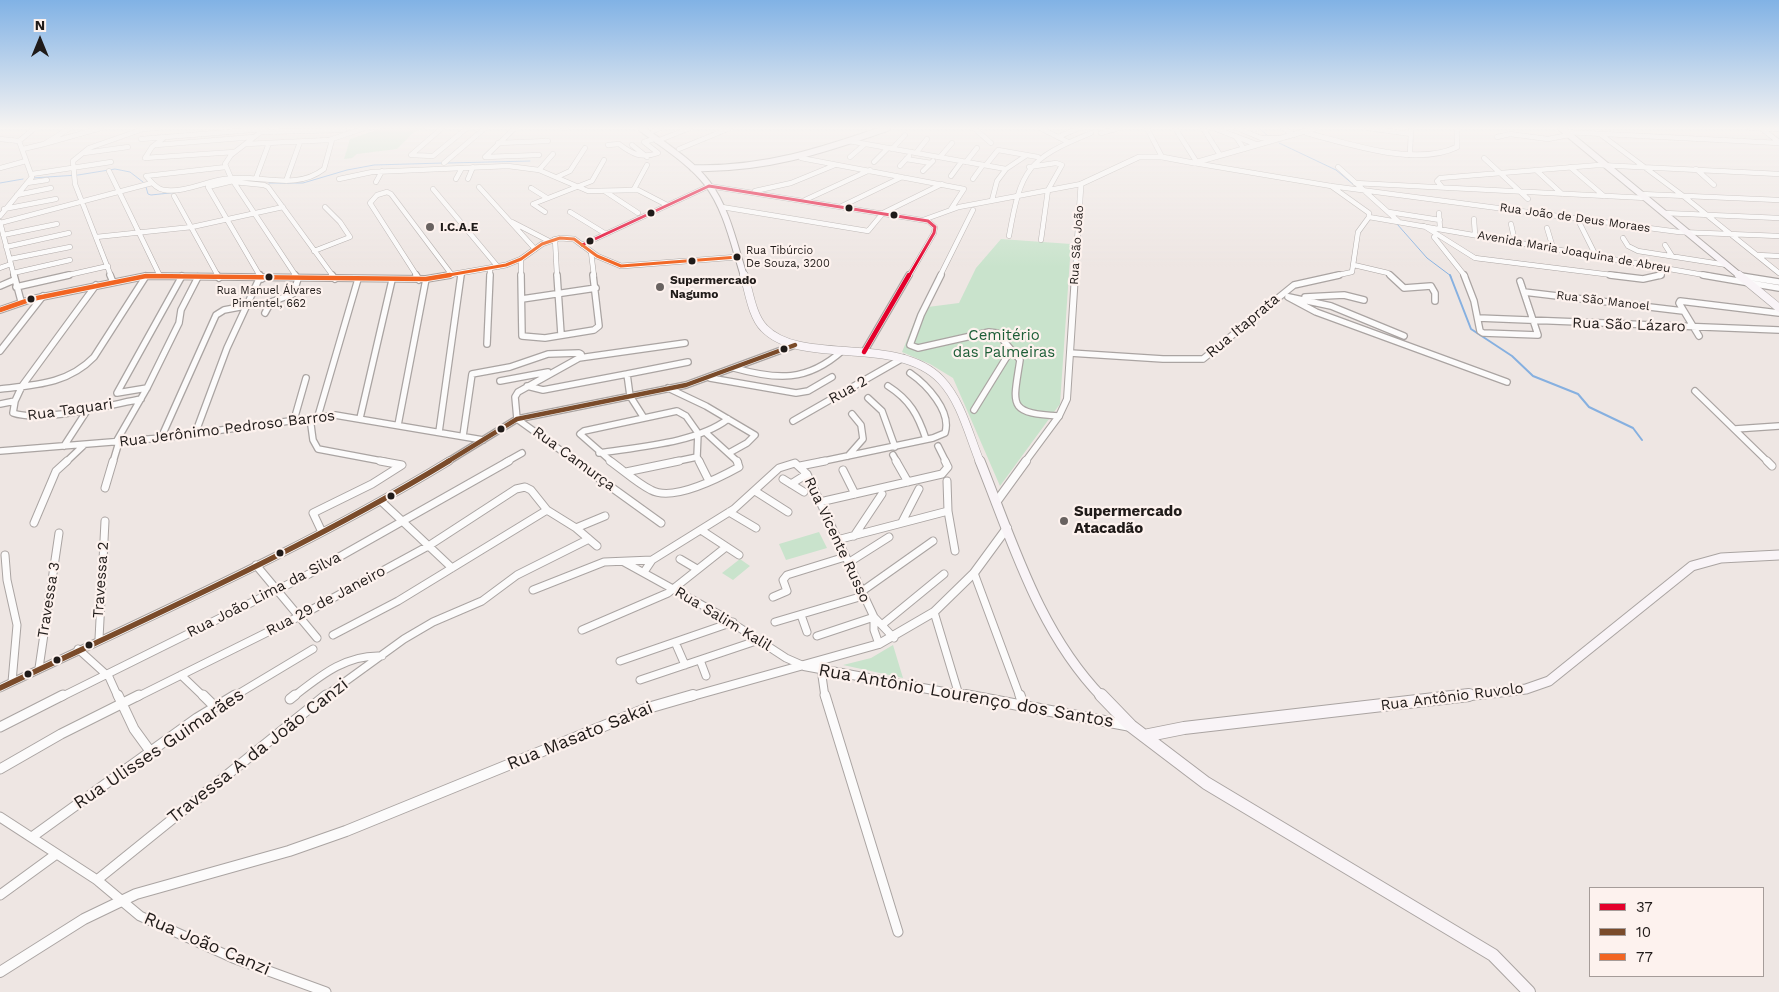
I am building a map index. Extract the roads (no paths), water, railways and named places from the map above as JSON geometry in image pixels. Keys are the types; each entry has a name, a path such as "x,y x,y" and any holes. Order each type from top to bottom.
{"main road":[{"path":"698,174 709,186 722,208 758,319 773,335 795,345 903,358 931,372 947,387 997,501 1033,590 1055,636 1086,679 1131,726 1206,783 1493,955 1529,992"},
{"path":"1618,174 1779,308"},
{"name":"Rua Antônio Ruvolo","path":"1144,736 1184,728 1526,689 1549,681 1667,590 1686,570 1700,562 1721,558 1779,555"}],"street":[{"path":"0,216 32,176 40,174"},
{"path":"73,174 81,202 113,282"},
{"path":"111,174 160,276"},
{"path":"163,174 146,177 161,189 168,190 256,178 286,181 308,178 315,174"},
{"path":"229,174 298,279"},
{"path":"286,181 288,174"},
{"path":"339,179 356,174"},
{"path":"352,182 357,174"},
{"path":"376,182 380,174"},
{"path":"456,179 459,174"},
{"path":"468,178 470,174"},
{"path":"552,175 557,174"},
{"path":"557,177 564,174"},
{"path":"545,212 532,205 594,179 596,174"},
{"path":"634,189 642,174"},
{"path":"750,192 791,183 812,174"},
{"path":"804,201 861,174"},
{"path":"890,174 963,188 964,190 951,209"},
{"path":"973,179 977,174"},
{"path":"992,200 995,184 1003,174"},
{"path":"1009,236 1016,196 1025,174"},
{"path":"1041,240 1048,190 1057,174"},
{"name":"Rua São João","path":"997,501 1059,416 1067,399 1080,184 1101,174"},
{"name":"Rua João de Deus Moraes","path":"1265,174 1331,186 1688,233 1779,236"},
{"path":"1346,174 1399,222"},
{"path":"1442,187 1438,179 1488,174"},
{"path":"1503,174 1528,199"},
{"path":"1541,174 1562,194"},
{"path":"1579,174 1604,196"},
{"path":"1654,174 1777,271"},
{"path":"1702,174 1714,185"},
{"path":"552,175 588,191 606,192 634,189 667,206"},
{"path":"840,207 902,177"},
{"path":"264,185 269,179"},
{"path":"28,183 47,180"},
{"path":"260,279 209,187 232,180 268,187 335,280"},
{"path":"21,301 0,223 152,183"},
{"path":"1355,183 1604,196 1682,195 1779,200"},
{"path":"722,208 864,231 872,229 883,213 942,184"},
{"path":"923,220 951,209 1080,184"},
{"path":"582,245 709,186 883,213 923,220 933,224 935,230 864,352"},
{"path":"1331,186 1368,213 1369,217 1358,232 1354,265 1383,271 1404,288 1430,286 1435,293 1435,301"},
{"path":"479,187 535,249"},
{"path":"16,195 51,188"},
{"path":"531,188 547,198"},
{"path":"433,189 498,267"},
{"path":"398,425 423,279 370,203 375,196 382,192 391,194 452,275"},
{"path":"606,192 638,213"},
{"path":"174,196 219,278"},
{"path":"4,209 56,199"},
{"path":"96,237 192,227 283,207"},
{"path":"314,251 350,238 340,222 325,207"},
{"path":"973,210 921,315 910,344 918,348 994,332 1000,335 1020,360 1014,398 1016,405 1029,414 1059,416"},
{"path":"570,212 606,234"},
{"path":"1389,212 1440,220"},
{"path":"1664,212 1779,218"},
{"path":"1439,213 1440,229"},
{"name":"Avenida Maria Joaquina de Abreu","path":"1369,217 1779,288"},
{"path":"1577,218 1596,256"},
{"path":"1474,219 1474,235"},
{"path":"510,221 527,228 549,241"},
{"path":"3,235 56,224"},
{"path":"1512,224 1515,242"},
{"path":"1424,226 1465,272 1472,290 1480,331 1486,334 1533,336 1538,334 1520,281"},
{"path":"518,232 527,228"},
{"path":"1547,228 1553,248"},
{"path":"1428,231 1466,254 1486,259 1643,279 1659,276 1666,268"},
{"path":"6,247 69,233"},
{"path":"0,310 21,301 146,276 335,280 423,279 498,267 520,259 555,239 571,238 608,262 628,266 738,257"},
{"path":"1623,238 1634,249 1727,266"},
{"path":"555,239 561,334"},
{"path":"1665,245 1672,256"},
{"path":"0,268 10,262 70,247"},
{"path":"520,259 522,336 525,338 535,338 598,327 596,288 591,252"},
{"path":"1756,255 1779,256"},
{"path":"13,273 70,260"},
{"name":"Rua Itaprata","path":"1070,353 1163,359 1203,359 1278,296 1300,282 1350,274 1354,265"},
{"path":"16,287 108,266"},
{"path":"487,344 490,269"},
{"path":"439,432 461,274"},
{"path":"0,389 60,381 86,365 94,357 146,276"},
{"path":"114,404 160,312 182,276"},
{"path":"1740,276 1779,282"},
{"path":"105,488 117,442 147,388 179,323 181,310 198,277"},
{"path":"194,434 245,306 260,279"},
{"path":"265,314 272,302 293,294 298,279"},
{"path":"318,416 358,279"},
{"path":"0,286 14,280"},
{"path":"360,418 392,280"},
{"path":"0,404 14,401 22,386 96,285"},
{"path":"522,299 596,288"},
{"name":"Rua São Manoel","path":"1524,292 1683,311"},
{"path":"1278,296 1346,295 1360,297 1364,300"},
{"path":"0,351 43,296"},
{"path":"1288,297 1316,312 1507,382"},
{"path":"1301,297 1353,314 1404,336"},
{"path":"1700,336 1683,311 1679,303 1682,301 1779,314"},
{"path":"162,438 216,315 224,310 245,306"},
{"name":"Rua São Lázaro","path":"1478,318 1779,330"},
{"path":"527,386 580,357 603,356 685,343"},
{"path":"0,688 256,565 321,530 381,501 426,476 517,419 668,388 709,377 795,345"},
{"path":"974,410 1012,350"},
{"path":"734,368 768,376 806,375 822,368 842,351"},
{"path":"463,436 471,376 498,370 548,354 578,352 580,357"},
{"name":"Rua 2","path":"793,421 903,358"},
{"path":"527,386 543,390 688,362"},
{"path":"500,381 554,371"},
{"path":"644,572 652,560 729,512 781,466 788,463 799,465 848,456 945,433 946,425 934,393 926,384 910,373"},
{"path":"627,374 630,396 644,418"},
{"path":"709,377 796,393 808,391 832,377"},
{"path":"294,420 306,378"},
{"name":"Rua Camurça","path":"527,386 515,397 517,419 661,523"},
{"path":"888,386 903,394 913,405 926,439"},
{"path":"118,393 147,388"},
{"path":"668,388 728,419 756,436 729,453"},
{"path":"1695,391 1772,466"},
{"path":"868,398 882,411 895,446"},
{"name":"Rua Taquari","path":"14,401 13,414 19,417 141,399"},
{"path":"64,446 88,408"},
{"path":"678,410 701,433 729,453 740,466 686,489 661,494 652,491 599,454 581,433 644,418 678,410"},
{"path":"848,456 862,439 861,425 852,414"},
{"name":"Rua Jerônimo Pedroso Barros","path":"0,451 162,438 335,415 483,440"},
{"path":"310,418 313,440 318,449 402,465 372,484 313,513 321,530"},
{"path":"599,454 701,433 723,424 728,419"},
{"path":"1735,429 1779,426"},
{"path":"701,433 697,457 708,481"},
{"path":"34,523 56,471 85,444"},
{"path":"820,502 942,474 948,470 938,446"},
{"name":"Rua João Lima da Silva","path":"0,727 104,673 277,590 404,523 522,453"},
{"path":"893,454 908,482"},
{"path":"626,472 697,457"},
{"name":"Rua Vicente Russo","path":"799,465 807,474 874,617 894,638"},
{"path":"843,470 855,494"},
{"path":"791,484 807,474"},
{"path":"783,479 804,492"},
{"path":"947,481 948,511 955,551"},
{"name":"Rua 29 de Janeiro","path":"0,769 61,734 300,616 430,545 508,493 525,488 536,496 547,510"},
{"path":"902,522 919,489"},
{"path":"755,491 788,512"},
{"path":"854,536 882,494"},
{"path":"381,501 430,545 452,568"},
{"path":"333,635 398,601 547,510 576,528 597,546"},
{"path":"837,540 948,511"},
{"path":"729,512 756,528"},
{"path":"576,528 605,516"},
{"name":"Travessa 2","path":"99,639 105,521"},
{"name":"Rua Masato Sakai","path":"0,972 84,919 119,900 152,888 289,851 346,831 648,708 879,644 894,638 934,612 974,573 1007,528"},
{"path":"702,530 739,555"},
{"name":"Travessa 3","path":"39,668 59,533"},
{"path":"773,597 787,591 784,580 787,574 846,560 889,537"},
{"name":"Travessa A da João Canzi","path":"97,880 299,715 423,627 482,601 517,575 589,539"},
{"path":"775,622 862,594 933,541"},
{"path":"582,630 673,588 726,547"},
{"path":"5,555 7,580 17,625 12,682"},
{"path":"680,559 697,569"},
{"path":"533,590 604,562 652,560"},
{"name":"Rua Salim Kalil","path":"624,562 733,622 759,640 802,665"},
{"path":"256,565 317,638"},
{"path":"974,573 1024,707"},
{"path":"882,624 944,574"},
{"path":"934,612 960,695"},
{"path":"801,615 807,632"},
{"path":"817,636 874,617"},
{"name":"Rua Vicente Russo","path":"874,617 874,630 879,644"},
{"path":"620,661 733,622"},
{"path":"640,680 759,640"},
{"path":"675,642 685,665"},
{"path":"78,649 109,677 134,729 150,751"},
{"name":"Rua Ulisses Guimarães","path":"32,837 150,751 215,707 313,649"},
{"path":"290,699 347,662 367,656 382,656"},
{"path":"700,660 706,676"},
{"name":"Rua Antônio Lourenço dos Santos","path":"802,665 1131,726"},
{"path":"821,669 825,696 898,932"},
{"path":"182,675 215,707"},
{"name":"Rua João Canzi","path":"0,817 32,837 55,855 97,880 140,916 233,958 326,992"},
{"path":"0,895 55,855"}],"waterway":[{"path":"32,178 82,174"},
{"path":"133,174 143,182"},
{"path":"269,183 303,183 332,174"},
{"path":"1341,174 1354,185"},
{"path":"0,183 23,179"},
{"path":"242,180 259,182"},
{"path":"146,187 148,194 151,195 179,192"},
{"path":"1397,224 1427,258 1450,275"},
{"path":"1450,275 1471,329 1512,356 1533,376 1578,394 1589,407 1633,428 1642,440"}],"place":[{"name":"I.C.A.E","path":"430,227"},
{"name":"Rua Tibúrcio De Souza, 3200","path":"737,257"},
{"name":"Rua Manuel Álvares Pimentel, 662","path":"269,277"},
{"name":"Supermercado Nagumo","path":"660,287"},
{"name":"Supermercado Atacadão","path":"1064,521"}],"park label":[{"name":"Cemitério das Palmeiras","path":"1004,344"}]}
